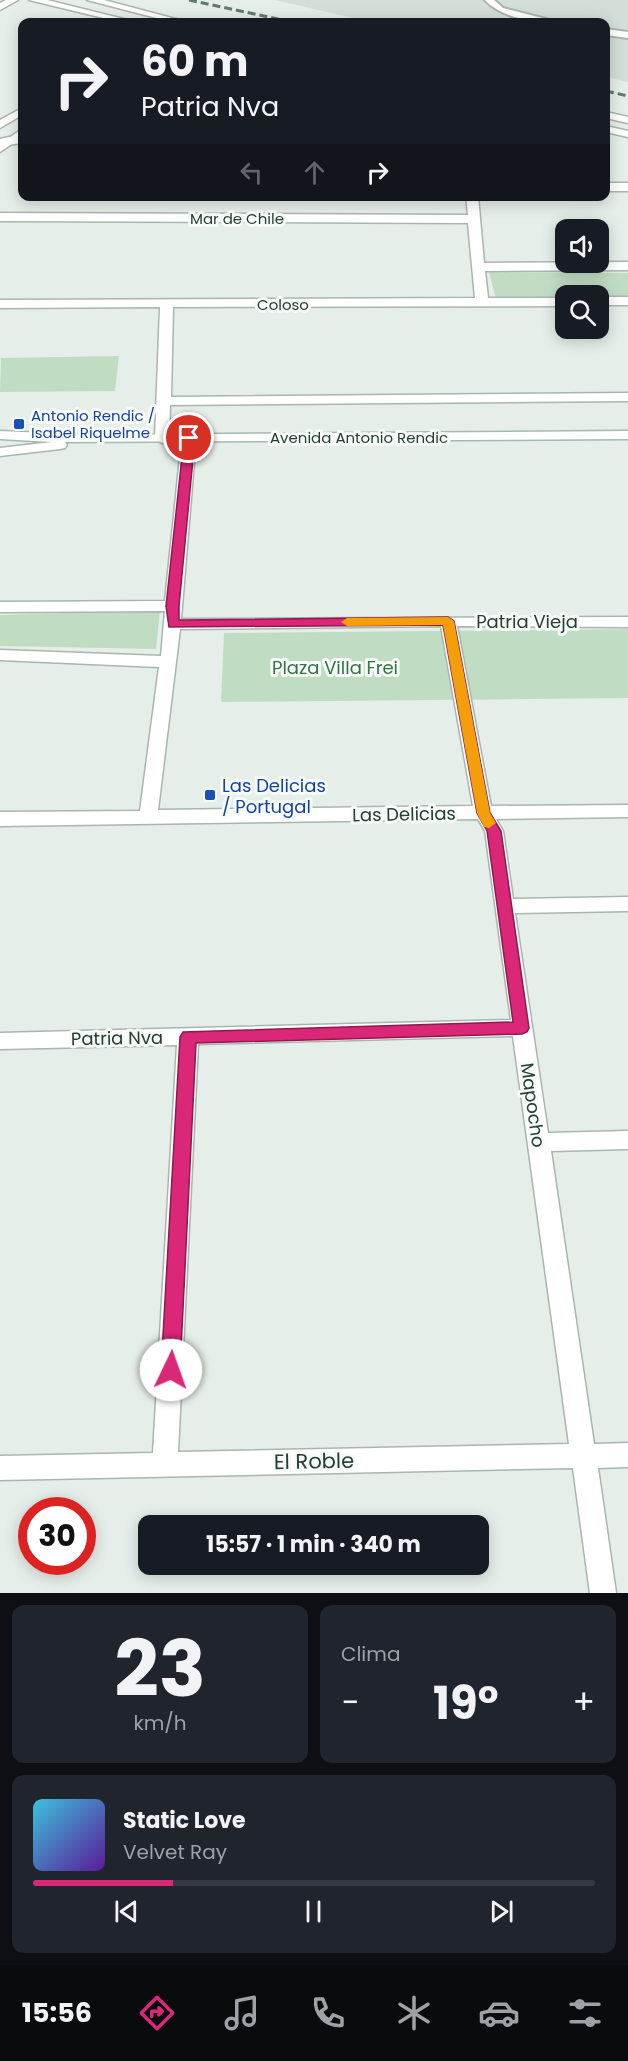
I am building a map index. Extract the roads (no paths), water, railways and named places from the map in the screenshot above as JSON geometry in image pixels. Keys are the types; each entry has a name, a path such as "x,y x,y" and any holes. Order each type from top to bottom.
{"street":[{"path":"0,7 13,0"},
{"path":"34,0 113,18"},
{"path":"92,0 158,18"},
{"path":"0,125 18,114"},
{"path":"610,116 628,120"},
{"path":"610,130 628,134"},
{"path":"0,149 4,142 18,134"},
{"path":"610,187 628,187"},
{"path":"472,201 482,303"},
{"name":"Mar de Chile","path":"0,217 474,219"},
{"path":"479,267 628,266"},
{"path":"609,301 628,301"},
{"name":"Coloso","path":"0,304 555,302"},
{"path":"162,439 167,305"},
{"path":"163,401 628,397"},
{"name":"Avenida Antonio Rendic","path":"0,435 162,439 628,435"},
{"path":"148,816 173,624 172,606 189,438"},
{"name":"Avenida Antonio Rendic","path":"0,452 32,450 91,439"},
{"path":"0,607 172,606"},
{"name":"Mapocho","path":"448,621 483,813 494,831 603,1593"},
{"name":"Patria Vieja","path":"173,624 628,622"},
{"path":"0,655 168,662"},
{"name":"Las Delicias","path":"0,819 628,811"},
{"path":"504,906 628,904"},
{"name":"Patria Nva","path":"0,1041 522,1028"},
{"path":"165,1465 188,1037"},
{"path":"538,1142 628,1140"},
{"name":"El Roble","path":"0,1468 628,1455"}],"lane":[{"path":"489,0 500,10 535,18"},
{"path":"610,33 628,35"}],"railway":[{"path":"189,0 273,18"},
{"path":"610,92 628,96"}],"place":[{"name":"Antonio Rendic / Isabel Riquelme","path":"19,424"},
{"name":"Las Delicias / Portugal","path":"210,795"}],"park label":[{"name":"Plaza Villa Frei","path":"335,667"}]}
